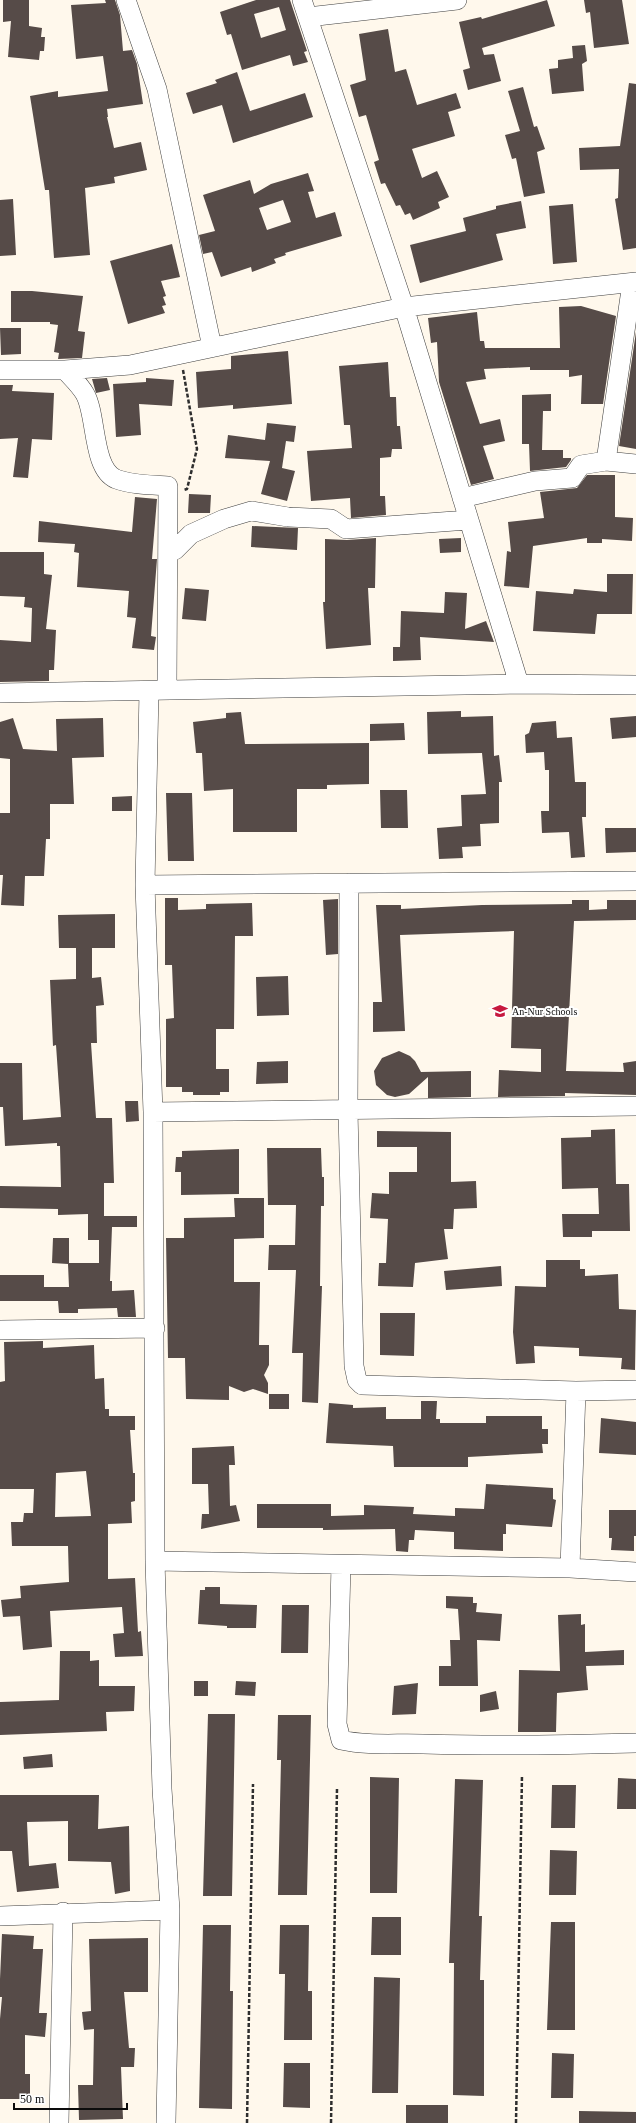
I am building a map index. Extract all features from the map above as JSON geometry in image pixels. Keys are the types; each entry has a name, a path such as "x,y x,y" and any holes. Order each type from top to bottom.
{"street":[{"path":"126,0 157,89 212,347"},
{"path":"458,0 305,9 404,307 519,684"},
{"path":"0,370 65,370 130,365 404,307 634,282 606,461"},
{"path":"65,370 85,394 100,459 106,471 114,478 132,483 168,486 167,690"},
{"path":"462,498 535,481 572,478 581,465 606,461 636,464"},
{"path":"168,552 175,550 191,534 224,519 251,511 288,516 331,519 346,529 468,520"},
{"path":"0,693 519,684 636,685"},
{"path":"149,691 145,885 153,1112 155,1561 162,1788 170,1910 166,2123"},
{"path":"145,885 349,882 636,881"},
{"path":"349,882 348,1111 354,1366 357,1380 362,1385 576,1391 636,1390"},
{"path":"153,1112 348,1111 636,1106"},
{"path":"0,1330 155,1328"},
{"path":"570,1568 576,1391"},
{"path":"155,1561 570,1568 636,1572"},
{"path":"341,1565 337,1724 341,1740 373,1744 402,1743 490,1746 636,1743"},
{"path":"0,1916 63,1912 170,1910"},
{"path":"59,2123 63,1912"}],"path":[{"path":"168,492 187,489 196,449 181,354"},
{"path":"516,2123 522,1775"},
{"path":"247,2123 253,1784"},
{"path":"331,2123 337,1789"}],"building":[{"path":"3,0 29,0 29,26 42,28 41,37 45,37 44,51 40,51 39,60 8,57 11,21 3,22"},
{"path":"105,0 115,0 120,15 123,51 132,50 137,64 143,104 107,109 107,117 114,148 141,142 147,170 114,177 115,183 85,188 90,255 54,258 49,190 45,190 30,96 58,91 58,97 108,91 103,56 76,59 71,5 106,3"},
{"path":"256,0 290,0 307,51 304,52 308,62 293,66 290,55 242,70 231,34 227,35 220,12","holes":["279,7 286,30 261,38 254,14"]},
{"path":"547,0 555,26 482,48 484,55 494,54 501,81 468,90 463,70 470,68 459,22 481,17 482,19"},
{"path":"584,0 622,0 629,44 594,48 590,12 586,13"},
{"path":"388,29 395,72 406,69 417,105 456,93 461,108 448,112 455,136 412,149 422,178 437,171 449,197 438,202 440,208 413,220 410,213 405,215 400,205 396,206 385,183 381,184 374,162 379,160 366,115 359,117 350,85 366,80 359,34"},
{"path":"585,45 587,61 582,64 584,91 552,94 549,69 558,68 558,60 573,58 572,46"},
{"path":"237,72 250,111 305,93 313,117 233,143 222,105 193,114 186,93 217,83 215,80"},
{"path":"629,83 636,84 636,248 623,250 615,199 618,198 619,169 580,170 579,148 620,146"},
{"path":"523,87 534,127 537,126 545,149 537,152 545,193 524,197 516,158 512,159 505,135 520,131 508,91"},
{"path":"308,173 314,191 308,192 316,218 335,212 342,236 285,253 286,255 274,259 276,263 252,272 251,267 221,277 212,252 203,254 199,235 215,231 203,195 250,180 254,194 271,184","holes":["283,200 291,222 267,230 259,208"]},
{"path":"13,199 16,255 0,256 0,200"},
{"path":"521,201 526,228 496,234 503,260 420,283 410,245 466,231 463,218 496,209 496,206"},
{"path":"573,204 577,262 553,264 549,206"},
{"path":"172,244 180,277 161,281 166,296 163,297 166,305 162,306 165,313 128,324 110,261"},
{"path":"11,291 32,291 83,296 78,331 85,332 82,358 58,359 59,353 54,352 58,325 50,324 50,322 11,322"},
{"path":"581,306 616,316 603,404 581,404 582,375 569,377 569,370 530,370 530,367 484,369 486,379 466,382 480,424 500,419 505,441 483,446 494,479 471,485 439,382 437,342 431,343 428,318 477,312 480,341 484,341 485,348 560,348 559,307"},
{"path":"0,328 21,328 21,354 1,355"},
{"path":"636,332 636,449 619,446"},
{"path":"288,351 292,404 233,409 233,405 198,408 196,372 231,369 231,356"},
{"path":"388,362 390,397 396,397 397,426 400,426 402,449 392,449 391,457 380,458 380,496 385,496 386,515 351,518 350,498 311,501 307,451 352,448 350,425 344,425 339,366"},
{"path":"107,378 110,390 96,393 92,379"},
{"path":"146,378 174,380 172,406 139,404 141,435 116,437 113,384 146,382"},
{"path":"0,385 13,385 12,391 54,393 52,440 32,439 28,478 13,477 18,438 0,439"},
{"path":"551,394 551,411 543,411 542,450 563,450 563,458 571,458 571,460 566,467 530,471 529,444 522,444 522,395"},
{"path":"267,423 296,426 294,442 286,441 282,468 295,471 287,501 261,494 270,461 225,458 228,435 265,440"},
{"path":"587,475 615,475 615,517 633,518 632,541 602,539 602,543 587,543 587,538 533,546 529,588 504,586 507,551 511,552 508,522 544,518 540,492 577,488"},
{"path":"189,494 211,495 210,513 188,513"},
{"path":"135,497 157,499 152,559 157,559 151,636 156,637 154,650 132,648 136,618 127,617 129,591 77,587 79,553 74,552 75,544 38,542 39,521 132,532"},
{"path":"252,526 298,528 297,550 251,547"},
{"path":"376,538 375,588 368,588 371,645 326,649 323,602 325,602 325,539 347,540"},
{"path":"461,538 461,552 440,553 439,539"},
{"path":"0,552 44,552 44,574 52,575 46,629 56,630 54,670 49,670 49,681 0,682 0,640 31,642 32,608 24,607 25,597 0,596"},
{"path":"607,574 633,574 632,614 597,614 595,634 533,631 536,591 573,594 574,589 607,592"},
{"path":"185,588 209,590 206,621 182,619"},
{"path":"445,592 467,593 465,629 486,621 494,642 420,637 421,660 393,661 393,647 400,647 401,611 444,613"},
{"path":"461,711 461,717 493,716 494,756 499,755 502,782 499,782 499,823 480,824 481,846 462,847 463,858 439,859 437,828 462,826 461,795 486,794 482,753 428,754 427,712"},
{"path":"241,712 245,744 369,743 369,784 327,785 327,789 297,789 297,832 233,832 233,789 204,791 202,753 196,753 193,722 226,718 226,713"},
{"path":"636,716 636,737 612,739 610,718"},
{"path":"13,718 23,749 57,751 56,719 103,718 104,757 72,758 74,804 50,804 50,839 46,839 44,876 25,876 24,906 1,905 3,875 0,875 0,813 10,813 10,759 0,758 0,722"},
{"path":"556,721 557,738 572,737 575,782 586,782 586,817 582,817 585,857 571,858 569,832 542,833 541,811 549,811 549,770 545,770 544,752 526,753 525,735 529,733 532,723"},
{"path":"404,723 405,740 370,741 370,724"},
{"path":"380,790 407,790 408,828 381,828"},
{"path":"166,793 192,793 194,861 168,861"},
{"path":"132,796 132,811 112,811 112,797"},
{"path":"605,828 636,828 636,852 606,853"},
{"path":"165,898 178,898 178,910 206,909 206,904 252,903 253,936 235,936 234,1029 216,1029 216,1069 229,1069 229,1092 220,1092 220,1095 193,1095 193,1092 182,1092 182,1087 166,1087 166,1019 174,1018 172,965 165,965"},
{"path":"338,899 338,954 326,955 323,900"},
{"path":"572,900 589,900 589,910 607,909 607,900 636,900 636,920 574,921 566,1071 624,1072 623,1063 636,1061 636,1095 565,1093 565,1096 498,1097 499,1070 541,1072 541,1049 511,1048 514,931 400,935 405,1031 373,1032 373,1002 382,1002 376,905 401,905 401,909 482,905 572,904"},
{"path":"115,914 115,948 92,948 92,978 101,977 104,1005 96,1006 97,1043 91,1043 96,1118 112,1118 114,1183 104,1183 104,1216 137,1216 137,1227 112,1227 110,1281 112,1281 112,1291 134,1290 136,1317 118,1317 117,1308 78,1309 78,1313 59,1313 58,1301 0,1301 0,1275 44,1275 44,1287 69,1287 68,1264 52,1263 53,1238 69,1238 69,1263 99,1263 99,1240 88,1240 88,1214 58,1215 58,1209 0,1208 0,1186 61,1187 60,1146 57,1146 57,1143 5,1146 3,1107 0,1107 0,1063 22,1063 23,1120 61,1117 56,1045 53,1046 50,980 76,979 76,948 59,948 58,915"},
{"path":"288,976 289,1015 257,1016 256,977"},
{"path":"399,1051 410,1056 415,1061 421,1072 471,1071 471,1097 428,1098 428,1077 409,1094 395,1097 387,1095 376,1085 374,1071 382,1058"},
{"path":"288,1061 288,1083 256,1084 257,1062"},
{"path":"125,1101 138,1101 139,1121 126,1122"},
{"path":"615,1129 616,1184 629,1184 630,1231 592,1231 592,1237 563,1237 562,1214 599,1214 598,1188 562,1189 561,1138 591,1137 591,1130"},
{"path":"377,1131 451,1132 451,1182 476,1181 477,1208 454,1209 453,1229 444,1229 448,1259 415,1263 413,1287 378,1286 379,1263 386,1263 388,1219 370,1218 372,1193 389,1194 389,1172 417,1172 417,1147 377,1147"},
{"path":"267,1148 321,1148 322,1177 324,1177 324,1206 321,1206 320,1286 322,1286 318,1403 302,1402 303,1353 292,1353 296,1270 268,1270 269,1245 295,1245 296,1205 268,1205"},
{"path":"239,1149 239,1194 181,1195 181,1172 175,1172 176,1157 182,1157 182,1151"},
{"path":"234,1198 264,1198 264,1238 234,1239 234,1282 260,1282 259,1345 269,1345 269,1365 264,1375 268,1383 268,1394 253,1389 244,1392 229,1386 229,1400 186,1399 185,1358 168,1358 166,1238 184,1238 184,1218 235,1217"},
{"path":"546,1260 580,1260 580,1269 585,1269 585,1276 618,1274 619,1309 636,1310 635,1370 621,1369 622,1358 579,1356 579,1348 534,1346 535,1363 516,1364 513,1332 515,1286 546,1287"},
{"path":"501,1266 502,1286 446,1290 444,1271"},
{"path":"380,1313 415,1313 414,1356 380,1355"},
{"path":"43,1341 43,1348 94,1345 95,1379 104,1378 105,1409 109,1409 109,1416 135,1416 135,1430 130,1430 133,1473 135,1473 135,1501 131,1502 132,1523 108,1524 108,1579 135,1578 138,1632 141,1631 143,1656 115,1657 113,1634 124,1633 122,1607 50,1611 52,1647 23,1650 20,1616 3,1617 1,1600 21,1598 20,1586 69,1582 68,1546 12,1546 11,1522 23,1522 24,1513 33,1513 34,1489 0,1489 0,1382 5,1381 4,1342","holes":["86,1471 91,1516 55,1517 56,1473"]},
{"path":"269,1394 289,1394 289,1409 269,1409"},
{"path":"421,1401 437,1401 436,1419 440,1419 440,1423 486,1423 486,1416 542,1416 542,1429 548,1429 548,1444 542,1444 543,1453 468,1457 468,1467 394,1467 393,1446 326,1443 329,1403 353,1405 353,1408 386,1407 386,1419 421,1419"},
{"path":"601,1418 636,1422 636,1455 599,1453"},
{"path":"234,1446 235,1465 229,1465 230,1506 236,1505 240,1521 201,1529 202,1514 209,1514 208,1484 192,1484 192,1448"},
{"path":"486,1484 553,1488 553,1499 556,1500 552,1527 506,1524 506,1534 503,1534 503,1551 454,1549 454,1532 415,1530 414,1540 409,1540 408,1552 396,1551 395,1529 323,1530 323,1528 257,1528 257,1504 331,1504 331,1516 364,1515 364,1505 414,1507 413,1514 455,1516 455,1508 484,1509"},
{"path":"609,1510 636,1510 636,1536 634,1536 634,1551 611,1550 612,1538 609,1538"},
{"path":"205,1587 220,1587 220,1604 257,1605 256,1628 227,1628 227,1626 198,1624 200,1590 205,1590"},
{"path":"446,1596 473,1597 473,1603 477,1603 476,1612 502,1614 500,1641 477,1640 478,1686 439,1686 439,1666 451,1666 450,1640 460,1640 458,1609 446,1608"},
{"path":"282,1605 309,1605 308,1653 281,1653"},
{"path":"581,1614 581,1625 585,1624 585,1652 624,1650 624,1665 586,1666 588,1690 557,1693 556,1732 518,1732 519,1670 560,1671 558,1615"},
{"path":"60,1651 90,1651 90,1661 99,1660 99,1686 135,1686 134,1711 106,1712 107,1731 0,1735 0,1702 59,1700"},
{"path":"194,1681 208,1681 208,1696 194,1696"},
{"path":"236,1681 256,1682 255,1696 235,1695"},
{"path":"418,1683 416,1714 392,1715 394,1686"},
{"path":"496,1691 499,1709 480,1712 480,1695"},
{"path":"208,1714 235,1714 232,1896 203,1896"},
{"path":"278,1715 311,1715 307,1895 278,1895 281,1760 277,1760"},
{"path":"52,1754 53,1767 24,1769 23,1757"},
{"path":"370,1777 399,1778 397,1893 370,1893"},
{"path":"618,1778 636,1779 636,1809 617,1809"},
{"path":"455,1779 483,1780 479,1916 482,1916 480,1980 484,1980 484,2096 453,2095 454,1963 449,1963"},
{"path":"552,1785 576,1785 575,1828 551,1828"},
{"path":"0,1795 99,1795 98,1829 129,1826 130,1891 115,1894 111,1862 68,1861 68,1821 27,1822 29,1866 56,1863 59,1888 17,1892 12,1851 0,1851"},
{"path":"550,1850 577,1851 576,1895 549,1895"},
{"path":"372,1917 401,1917 401,1955 371,1955"},
{"path":"551,1922 575,1922 575,2030 547,2030"},
{"path":"203,1925 231,1925 230,1991 233,1991 232,2109 199,2108"},
{"path":"280,1925 309,1925 308,1991 312,1991 312,2040 284,2040 285,1974 279,1974"},
{"path":"2,1934 34,1936 33,1949 43,1949 39,2013 47,2013 45,2037 25,2035 25,2074 30,2074 30,2099 0,2099 0,2019 2,1997 0,1997 0,1979"},
{"path":"148,1938 148,1992 124,1992 129,2048 135,2048 134,2067 121,2067 123,2119 79,2120 78,2085 93,2085 94,2029 84,2030 82,2012 91,2011 89,1939"},
{"path":"374,1977 400,1978 398,2093 372,2093"},
{"path":"552,2053 574,2054 573,2098 551,2098"},
{"path":"284,2063 310,2063 310,2108 283,2107"},
{"path":"406,2105 448,2105 448,2123 406,2123"},
{"path":"579,2111 636,2112 636,2123 579,2123"}],"place":[{"name":"An-Nur Schools","path":"500,1011"}]}
